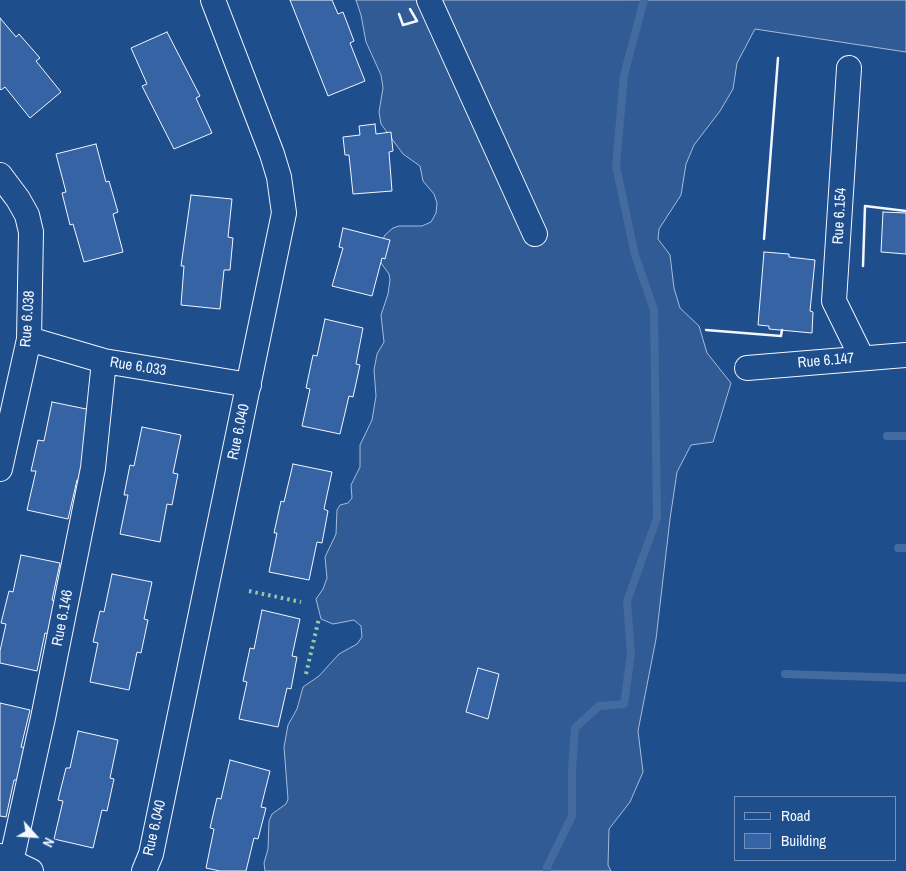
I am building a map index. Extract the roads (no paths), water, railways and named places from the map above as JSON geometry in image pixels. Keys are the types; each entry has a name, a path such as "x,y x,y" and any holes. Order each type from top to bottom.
{"street":[{"name":"Rue 6.040","path":"144,871 151,854 284,213 279,177 272,154 213,0"},
{"path":"429,0 536,234"},
{"name":"Rue 6.154","path":"849,68 834,301 862,358"},
{"name":"Rue 6.038","path":"0,175 27,215 31,232 29,339 0,470"},
{"name":"Rue 6.033","path":"29,339 104,361 248,385"},
{"name":"Rue 6.147","path":"747,368 906,355"},
{"name":"Rue 6.146","path":"12,865 93,468 104,361"}],"waterway":[{"path":"547,871 547,867 572,816 572,770 575,728 599,706 624,704 631,654 627,601 657,518 654,310 635,255 616,166 624,75 644,0"},
{"path":"887,436 906,436"},
{"path":"898,548 906,548"},
{"path":"785,674 906,678"}]}
